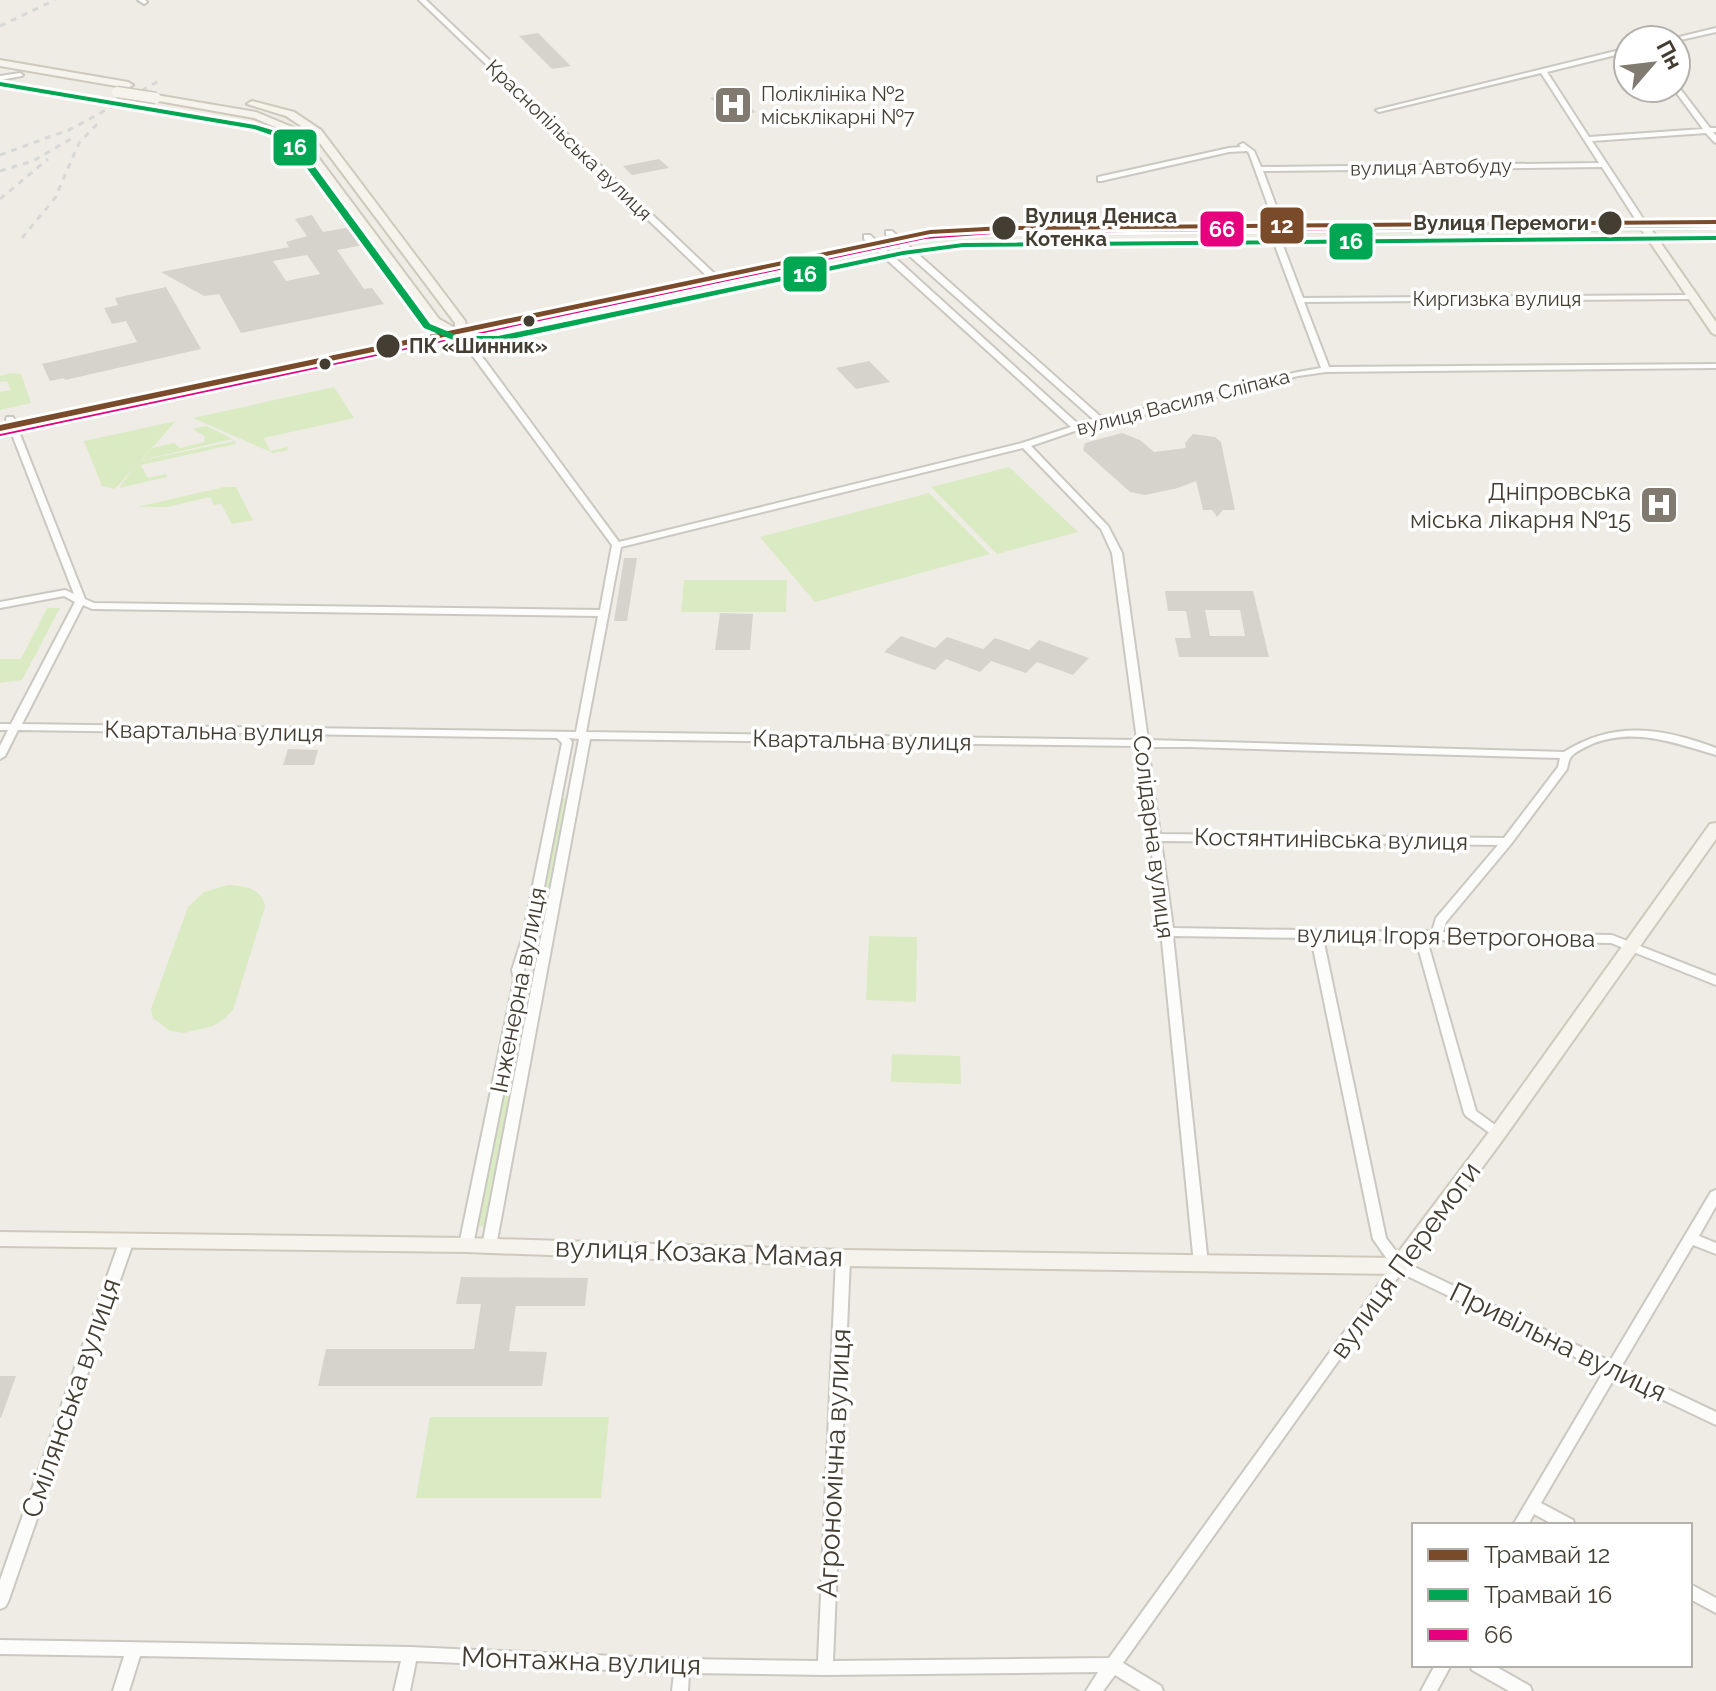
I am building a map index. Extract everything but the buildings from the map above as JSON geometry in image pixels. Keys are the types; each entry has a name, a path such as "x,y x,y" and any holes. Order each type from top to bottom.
{"main road":[{"path":"3,66 275,109 308,123 461,329"},
{"path":"3,66 20,75 243,112 276,121 293,131 442,327"},
{"path":"0,433 8,423 894,237 1276,225 1641,221 1716,216"},
{"path":"1641,221 1716,225"},
{"path":"1641,221 1716,331"},
{"path":"399,272 417,268"},
{"path":"277,368 442,327 461,329"},
{"name":"вулиця Перемоги","path":"1399,1266 1716,828"},
{"name":"вулиця Козака Мамая","path":"0,1239 466,1245 843,1258 1399,1266"}],"street":[{"name":"Краснопільська вулиця","path":"422,0 712,275"},
{"path":"1692,35 1716,30"},
{"path":"1379,110 1612,54"},
{"path":"1543,71 1641,221"},
{"path":"0,78 20,75"},
{"path":"1690,104 1712,131 1716,141"},
{"path":"1588,139 1712,131"},
{"path":"1101,179 1246,147 1258,169 1276,225 1275,235 1326,370"},
{"name":"вулиця Автобуду","path":"1258,169 1604,165"},
{"path":"894,237 1099,420"},
{"path":"872,242 1076,427"},
{"name":"Киргизька вулиця","path":"1301,300 1692,297"},
{"path":"461,329 617,545"},
{"name":"вулиця Василя Сліпака","path":"617,545 1025,445 1099,420 1136,414 1298,374 1326,370 1716,366"},
{"path":"0,756 81,600 8,423"},
{"name":"Солідарна вулиця","path":"1025,445 1112,538 1120,568 1167,932 1201,1264"},
{"name":"Інженерна вулиця","path":"489,1246 617,545"},
{"path":"0,605 65,593 92,606 603,613"},
{"name":"Квартальна вулиця","path":"0,727 1142,744 1566,755 1583,742 1615,733 1643,733 1688,741 1716,752"},
{"name":"Інженерна вулиця","path":"466,1245 518,993 521,958 528,939 567,742 561,736"},
{"path":"1437,935 1440,921 1507,842 1563,767 1566,755"},
{"name":"Костянтинівська вулиця","path":"1155,837 1507,842"},
{"name":"вулиця Ігоря Ветрогонова","path":"1167,932 1612,939 1716,981"},
{"path":"1316,934 1380,1239 1399,1266"},
{"path":"1420,934 1470,1113 1498,1133"},
{"path":"1521,1523 1716,1195"},
{"path":"1691,1238 1716,1249"},
{"name":"Смілянська вулиця","path":"0,1602 127,1240"},
{"name":"Агрономічна вулиця","path":"825,1668 843,1258"},
{"name":"Привільна вулиця","path":"1399,1266 1716,1419"},
{"name":"вулиця Перемоги","path":"1094,1691 1399,1266"},
{"path":"1531,1505 1564,1523"},
{"path":"1692,1592 1716,1606"},
{"name":"Монтажна вулиця","path":"0,1647 410,1654 682,1666 1113,1665"},
{"path":"121,1691 134,1651"},
{"path":"402,1691 410,1654"},
{"path":"1113,1665 1155,1691"},
{"path":"680,1691 682,1666"},
{"path":"1429,1691 1442,1667"},
{"path":"1482,1667 1524,1691"}],"green space":[{"path":"21,374 31,403 0,410 0,392 11,390 7,381 0,382 0,376"},
{"path":"334,387 354,418 264,438 270,451 287,447 288,450 273,453 193,418"},
{"path":"176,421 115,489 102,486 84,441"},
{"path":"206,426 233,439 142,460 152,448 174,443 180,448 204,442 205,436 192,429"},
{"path":"235,441 236,444 141,465 148,478 166,474 167,477 119,488 139,461"},
{"path":"1009,467 1078,532 997,554 931,487"},
{"path":"236,487 253,520 232,524 221,504 214,505 210,497 167,507 137,507"},
{"path":"929,493 990,554 815,602 760,537"},
{"path":"684,580 787,580 786,612 681,612"},
{"path":"47,608 60,608 22,680 0,683 0,659 21,659"},
{"path":"559,798 572,798 555,891 541,890"},
{"path":"228,885 246,887 256,892 265,907 233,1010 213,1026 184,1033 170,1031 153,1018 151,1009 188,907 204,892"},
{"path":"869,936 917,937 916,1002 866,1000"},
{"path":"522,982 537,982 519,1077 503,1077"},
{"path":"892,1054 960,1056 961,1084 891,1082"},
{"path":"503,1080 518,1081 490,1227 474,1226"},
{"path":"430,1417 609,1417 601,1498 416,1498"}],"railway":[{"path":"0,26 55,0"},
{"path":"0,155 71,129 159,81"},
{"path":"22,238 55,198 79,143 101,120"},
{"path":"0,171 33,161 76,136"},
{"path":"0,199 48,159"}],"tram line":[{"name":"16","path":"0,84 255,127 283,136 298,150 427,326 458,339 498,339 903,253 963,245 1716,238"},
{"name":"12","path":"0,428 930,232 1004,228 1716,222"}],"transit line":[{"name":"66","path":"0,433 925,237 1006,231 1716,225"}],"place":[{"name":"Поліклініка №2 міськлікарні №7","path":"733,105"},
{"name":"Вулиця Перемоги","path":"1610,223"},
{"name":"Вулиця Дениса Котенка","path":"1004,228"},
{"name":"ПК «Шинник»","path":"388,346"},
{"name":"Дніпровська міська лікарня №15","path":"1659,505"}]}
